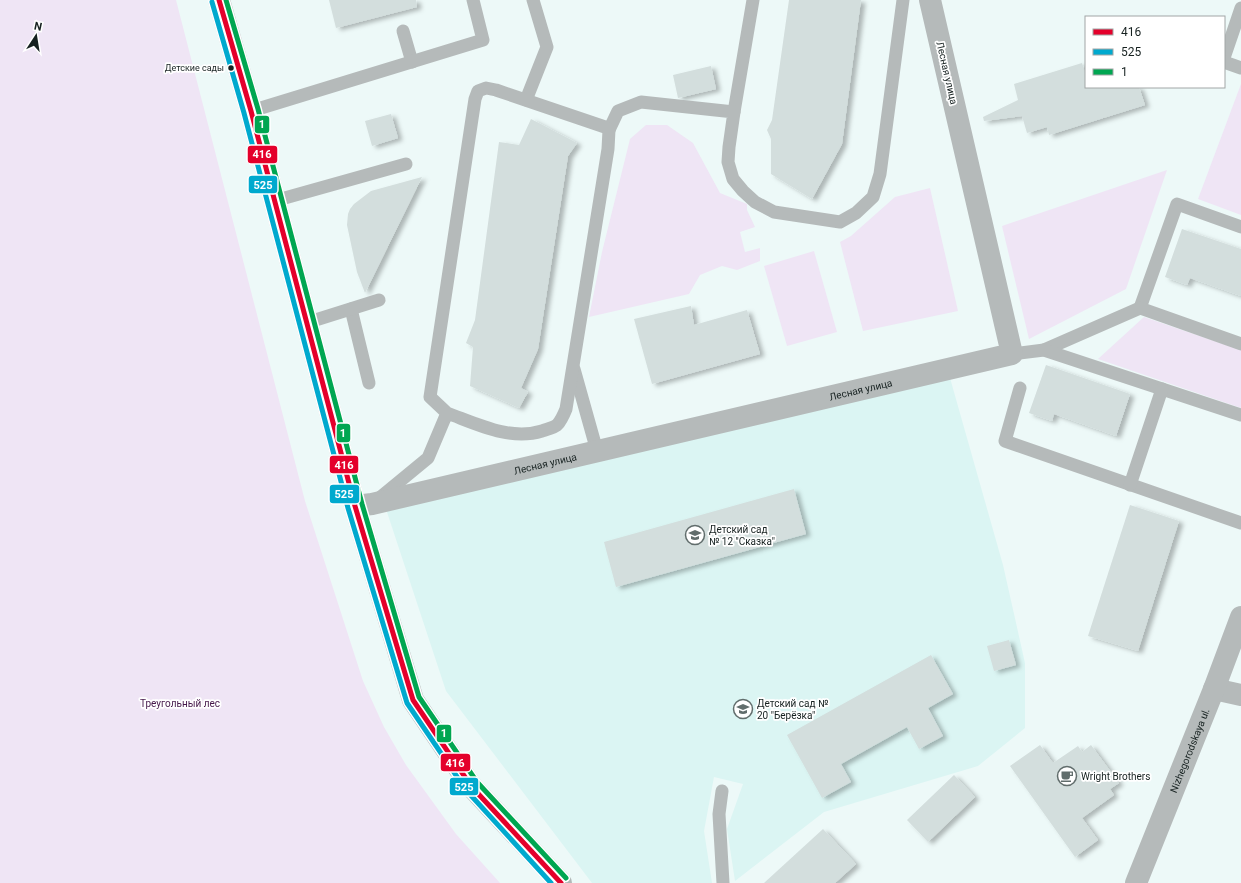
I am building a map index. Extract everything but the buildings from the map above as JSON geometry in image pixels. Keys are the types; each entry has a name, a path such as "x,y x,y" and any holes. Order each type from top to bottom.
{"main road":[{"path":"219,0 251,112 306,323 364,505 413,700 471,786 561,883"}],"street":[{"name":"Лесная улица","path":"364,505 1012,354 930,0"},
{"name":"Nizhegorodskaya ul.","path":"1136,883 1214,689 1241,617"},
{"path":"1214,689 1241,695"}],"lane":[{"path":"251,112 483,40 473,0"},
{"path":"526,100 547,47 533,0"},
{"path":"753,0 729,147 728,162 733,179 755,202 774,212 840,222 856,213 873,198 880,174 903,0"},
{"path":"1225,55 1241,8"},
{"path":"403,32 412,62"},
{"path":"1225,62 1241,68"},
{"path":"609,130 605,127 496,90 486,88 478,91 475,99 430,397 447,413 499,432 518,434 530,434 550,429 557,424 566,409 608,149 609,130 618,111 641,102 734,112"},
{"path":"274,201 406,164"},
{"path":"1140,308 1177,204 1241,227"},
{"path":"306,323 379,300"},
{"path":"1012,354 1044,350 1140,308 1241,344"},
{"path":"351,309 369,383"},
{"path":"1044,350 1241,415"},
{"path":"573,365 597,451"},
{"path":"1020,388 1005,441 1241,523"},
{"path":"1130,485 1162,389"},
{"path":"364,505 389,489 428,458 447,413"},
{"path":"722,791 719,814 723,883"}],"shaded area":[{"path":"950,378 1003,565 1025,663 1025,728 978,766 824,812 735,881 727,829 743,784 714,777 704,831 712,883 592,883 446,691 385,506"}],"green space":[{"name":"Треугольный лес","path":"0,0 176,0 305,501 363,681 384,727 406,765 456,834 500,883 0,883"},
{"path":"1241,84 1241,215 1198,199"},
{"path":"646,125 667,125 693,143 720,193 747,204 747,210 755,227 740,232 745,252 760,248 760,261 737,270 722,266 700,275 689,294 589,317 602,252 630,139"},
{"path":"1167,170 1126,289 1029,339 1002,226"},
{"path":"930,188 958,311 863,331 840,242 851,236 895,197"},
{"path":"814,251 837,332 787,346 764,266"},
{"path":"1144,317 1241,350 1241,408 1098,359"}],"transit line":[{"name":"416","path":"219,0 251,111 355,506 413,700 471,786 561,883"},
{"name":"1","path":"226,0 258,109 362,504 419,697 477,782 566,878"},
{"name":"525","path":"212,2 244,113 348,508 407,703 466,790 551,883"}],"place":[{"name":"Детские сады","path":"231,68"},
{"name":"Детский сад № 12 \"Сказка\"","path":"695,535"},
{"name":"Детский сад № 20 \"Берёзка\"","path":"743,709"},
{"name":"Wright Brothers","path":"1067,776"}]}
